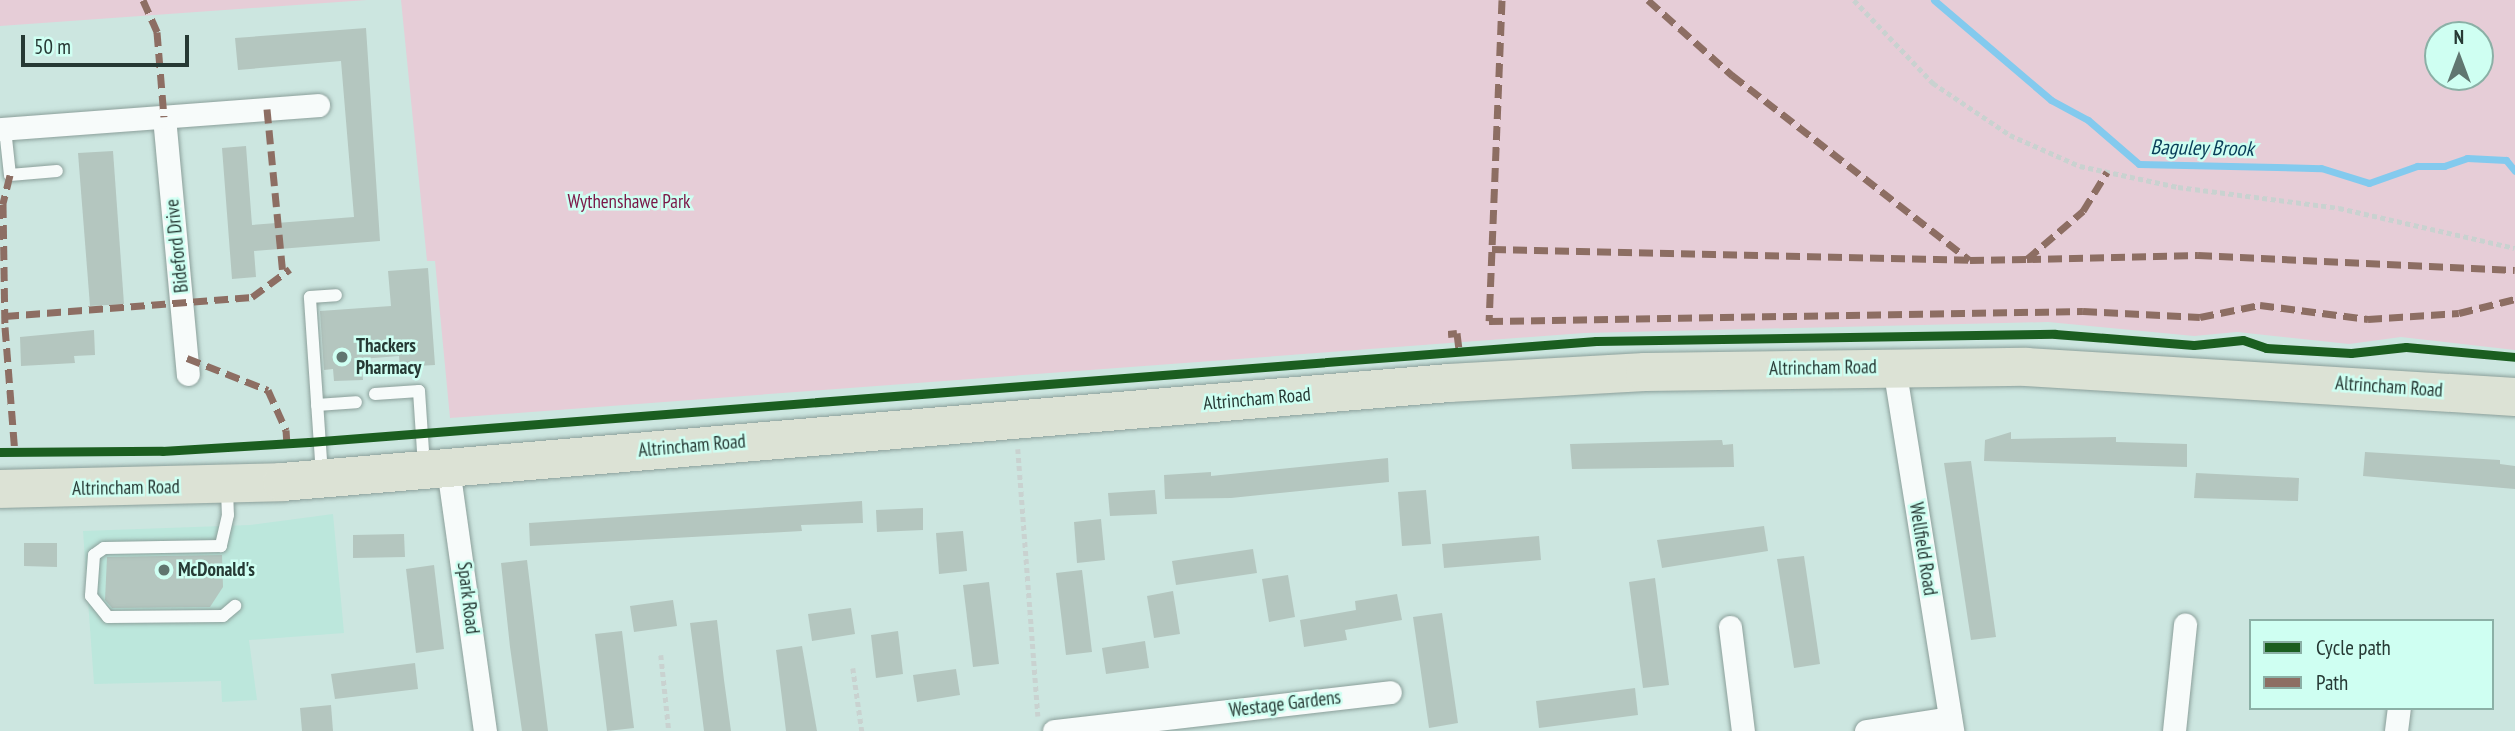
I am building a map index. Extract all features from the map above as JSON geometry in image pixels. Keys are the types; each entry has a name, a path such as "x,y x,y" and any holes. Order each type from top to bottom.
{"highway":[{"name":"Altrincham Road","path":"0,489 227,485 322,479 1552,376 1894,367 2127,370 2515,397"}],"street":[{"path":"3,129 318,105"},
{"name":"Bideford Drive","path":"164,117 188,374"},
{"name":"Wellfield Road","path":"1894,367 1951,724"},
{"name":"Spark Road","path":"436,469 480,730"},
{"path":"2174,731 2185,625"},
{"path":"1730,627 1743,731"},
{"name":"Westage Gardens","path":"1046,726 1390,692"},
{"path":"2396,731 2399,710"},
{"path":"1866,731 1951,724"}],"lane":[{"path":"3,129 10,175 57,172"},
{"path":"322,479 310,297 336,295"},
{"path":"375,394 419,391 436,469"},
{"path":"317,405 356,402"},
{"path":"227,485 228,515 221,546 104,548 94,555 91,596 108,617 223,616 235,606"}],"path":[{"path":"1854,0 1933,83 2010,135 2080,166 2178,187 2339,208 2515,248"},
{"path":"1015,420 1046,726"},
{"path":"661,655 669,731"},
{"path":"853,668 862,731"}],"shaded area":[{"path":"333,514 344,633 249,640 257,700 222,702 221,681 94,684 83,531 250,525"}],"green space":[{"path":"0,0 367,0 0,26"},
{"name":"Wythenshawe Park","path":"401,0 2515,0 2515,350 2401,337 2349,344 2237,332 2194,336 2048,322 1584,333 450,418 435,261 427,261"}],"building":[{"path":"366,28 380,241 254,251 256,277 232,279 222,148 246,146 252,225 354,217 341,61 238,70 235,38"},
{"path":"113,151 124,304 90,306 78,153"},
{"path":"428,268 435,365 400,367 399,356 361,359 363,380 334,381 333,369 324,370 320,311 391,306 388,271"},
{"path":"94,330 95,355 74,356 75,363 21,366 20,337"},
{"path":"2011,432 2011,439 2116,437 2116,442 2187,444 2187,467 1984,461 1985,440"},
{"path":"1722,440 1723,445 1733,444 1734,467 1572,469 1570,444"},
{"path":"2365,452 2500,460 2500,464 2515,466 2515,489 2363,476"},
{"path":"1388,458 1389,482 1231,498 1165,499 1164,475 1211,472 1211,476"},
{"path":"1971,461 1996,637 1971,640 1944,463"},
{"path":"2196,473 2299,478 2298,501 2194,498"},
{"path":"1155,490 1157,514 1110,516 1108,493"},
{"path":"1426,490 1431,544 1402,546 1398,492"},
{"path":"862,501 863,523 801,525 802,531 530,546 529,523"},
{"path":"923,508 923,530 877,532 876,510"},
{"path":"1101,519 1105,560 1077,563 1074,522"},
{"path":"1764,526 1768,551 1662,568 1657,540"},
{"path":"963,531 967,571 939,574 936,533"},
{"path":"404,534 405,557 353,558 353,535"},
{"path":"1539,536 1541,560 1444,568 1442,544"},
{"path":"24,543 57,543 57,567 24,566"},
{"path":"1253,549 1257,573 1176,585 1172,561"},
{"name":"McDonald's","path":"222,555 223,587 210,607 112,608 105,600 107,557"},
{"path":"1804,556 1820,664 1794,668 1777,559"},
{"path":"527,560 548,731 522,731 510,647 501,563"},
{"path":"434,565 444,649 416,653 406,569"},
{"path":"1082,570 1092,652 1066,655 1056,573"},
{"path":"1288,575 1295,617 1269,622 1262,579"},
{"path":"1655,578 1669,685 1643,688 1629,582"},
{"path":"989,582 999,664 973,667 963,585"},
{"path":"1173,591 1180,634 1154,638 1147,596"},
{"path":"1397,594 1402,620 1345,630 1347,640 1304,647 1300,620 1356,610 1355,601"},
{"path":"673,600 677,626 634,632 630,606"},
{"path":"851,608 855,634 812,641 808,614"},
{"path":"1442,613 1458,723 1429,728 1413,617"},
{"path":"717,620 731,731 704,731 690,623"},
{"path":"622,631 634,728 607,731 595,634"},
{"path":"898,631 903,674 876,678 871,635"},
{"path":"1145,641 1149,668 1106,674 1102,648"},
{"path":"802,646 817,731 786,731 776,650"},
{"path":"415,663 418,689 335,699 331,674"},
{"path":"956,669 960,695 917,702 913,675"},
{"path":"1635,688 1638,715 1539,728 1536,701"},
{"path":"331,705 333,731 302,731 300,708"}],"waterway":[{"name":"Baguley Brook","path":"1934,0 2051,100 2088,120 2139,164 2321,168 2369,183 2417,166 2444,166 2467,158 2506,160 2515,171"}],"marked path":[{"path":"143,0 157,32 164,117"},
{"path":"1502,0 1489,321 2083,311 2200,317 2260,305 2368,319 2459,313 2515,299"},
{"path":"1648,0 1732,75 1970,260 2027,259 2083,211 2107,172"},
{"path":"267,109 283,274"},
{"path":"10,175 3,204 5,327 15,453"},
{"path":"1492,249 1970,260"},
{"path":"2027,259 2198,255 2515,270"},
{"path":"5,316 252,297 290,269"},
{"path":"1448,334 1457,333 1459,350"},
{"path":"187,358 268,390 286,430 287,443"}],"cycle path":[{"path":"0,452 162,451 309,442 1596,341 2055,334 2194,345 2243,340 2266,348 2351,353 2406,347 2515,357"}],"place":[{"name":"Thackers Pharmacy","path":"342,357"},
{"name":"McDonald's","path":"164,570"}]}
